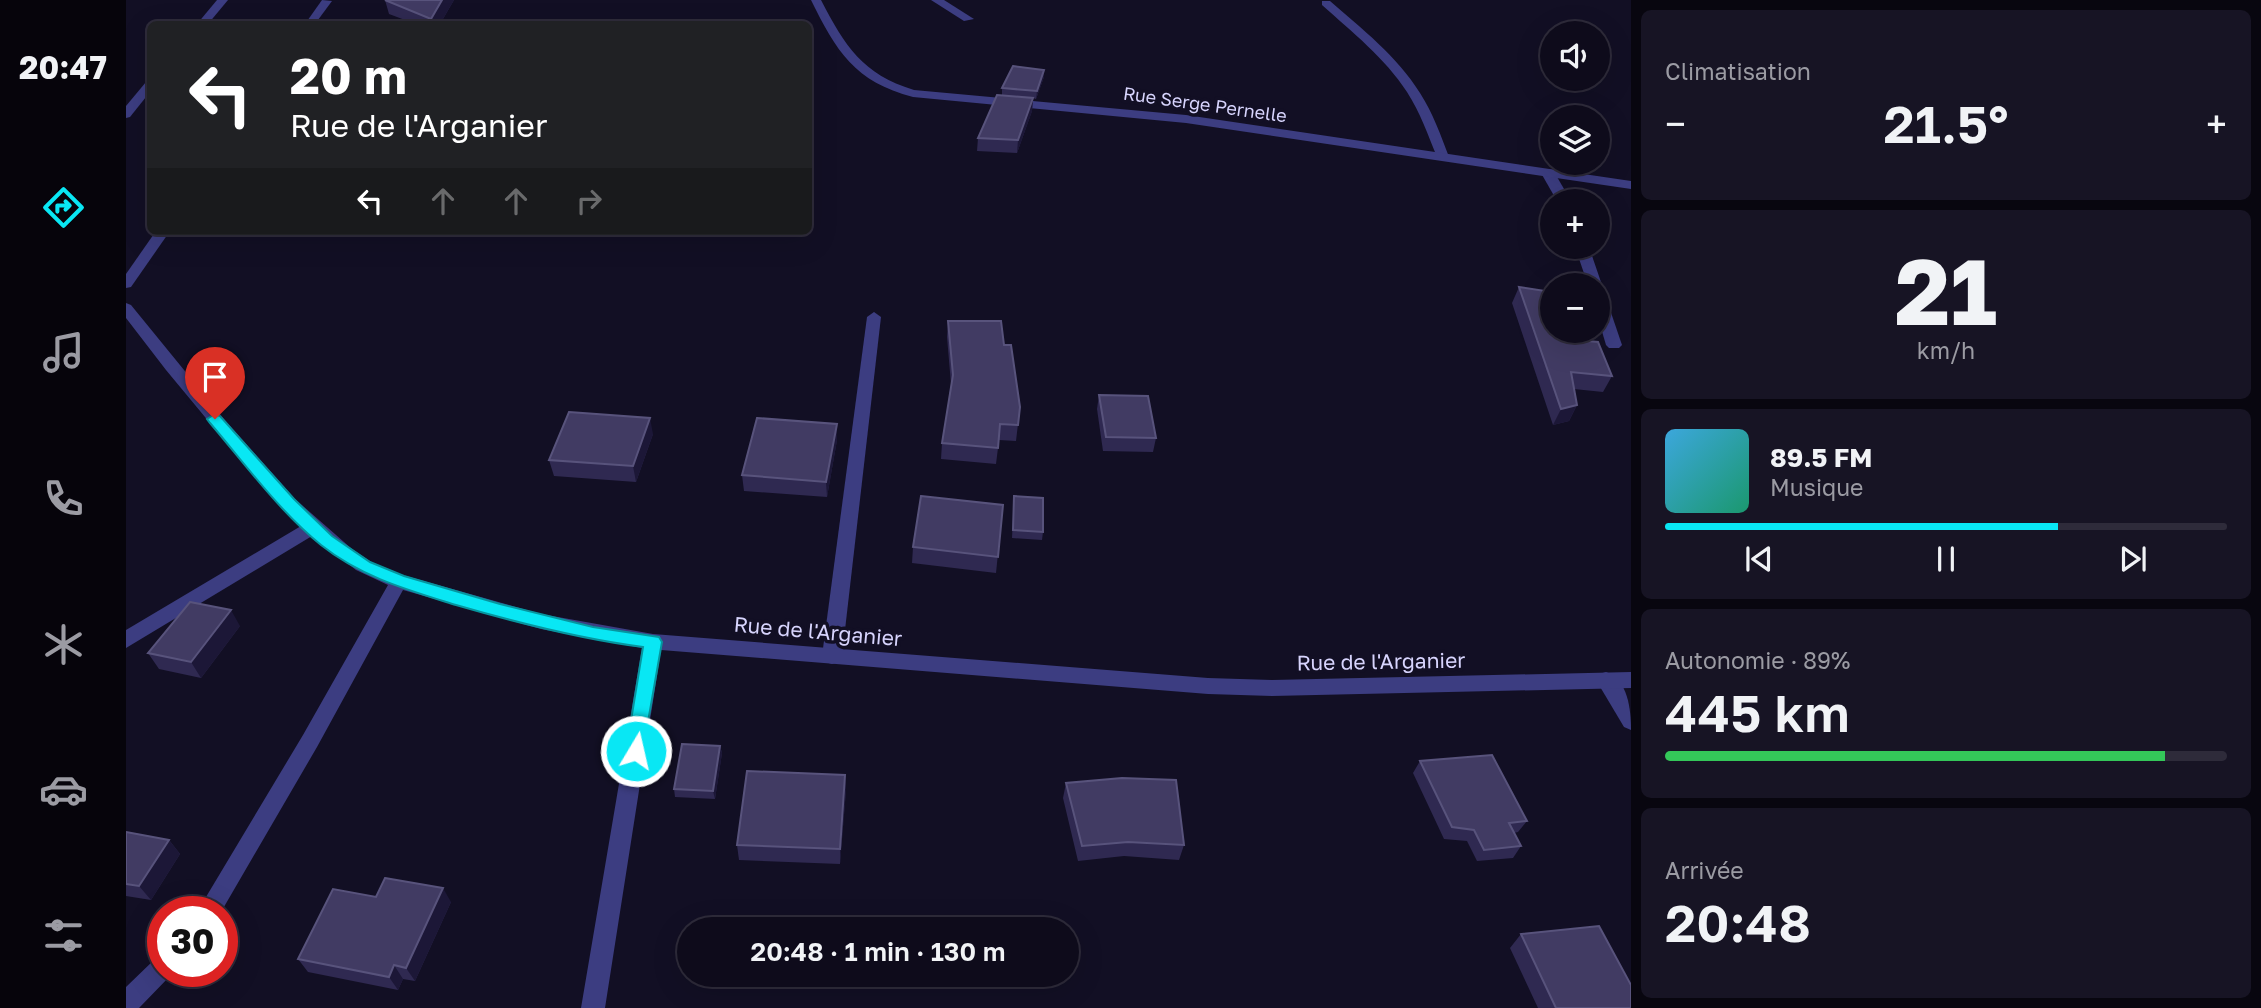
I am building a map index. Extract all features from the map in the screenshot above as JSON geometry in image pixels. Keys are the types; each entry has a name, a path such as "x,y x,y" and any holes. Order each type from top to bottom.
{"street":[{"path":"205,21 223,0"},
{"name":"Rue Serge Pernelle","path":"816,0 832,33 855,65 874,79 899,89 930,95 1164,116 1540,172"},
{"path":"936,0 968,19"},
{"path":"312,21 327,1"},
{"path":"1326,3 1382,56 1412,90 1443,157"},
{"path":"126,114 147,89"},
{"name":"Rue Serge Pernelle","path":"1561,175 1631,186"},
{"path":"126,284 160,235"},
{"name":"Rue de l'Arganier","path":"126,308 196,398 313,527 364,567 399,581 500,611 580,631 653,642 1208,687 1631,680"},
{"path":"832,656 874,317"},
{"path":"1610,332 1614,345"},
{"path":"126,640 313,527"},
{"path":"218,896 310,741 399,581"},
{"path":"593,1008 653,642"},
{"path":"1606,680 1631,721"},
{"path":"126,1004 147,983"}],"building":[{"path":"385,0 442,0 431,19"},
{"path":"1013,66 1044,70 1037,91 1002,88"},
{"path":"997,95 1033,98 1018,140 978,138"},
{"path":"1519,287 1540,290 1540,343 1598,343 1612,376 1571,372 1577,405 1561,409"},
{"path":"948,321 1001,321 1004,345 1011,345 1020,407 1018,425 1000,424 998,448 942,443 953,375"},
{"path":"1099,395 1148,396 1156,438 1106,437"},
{"path":"569,412 650,418 633,466 549,460"},
{"path":"757,418 837,424 826,482 742,475"},
{"path":"921,496 1003,505 998,557 913,547"},
{"path":"1014,496 1043,498 1043,532 1013,530"},
{"path":"190,602 231,610 191,662 148,653"},
{"path":"682,744 720,746 713,791 674,789"},
{"path":"1492,755 1527,821 1509,823 1521,846 1484,850 1474,830 1452,827 1420,761"},
{"path":"747,771 845,775 840,849 737,845"},
{"path":"1122,778 1176,780 1184,845 1128,842 1082,846 1066,783"},
{"path":"126,832 169,840 139,886 126,884"},
{"path":"385,878 443,888 406,968 394,965 389,977 298,959 333,889 376,897"},
{"path":"1599,926 1631,985 1631,1008 1556,1008 1521,934"}],"route":[{"path":"215,419 288,503 326,540 364,567 399,581 500,611 593,634 653,642 636,751"}]}
